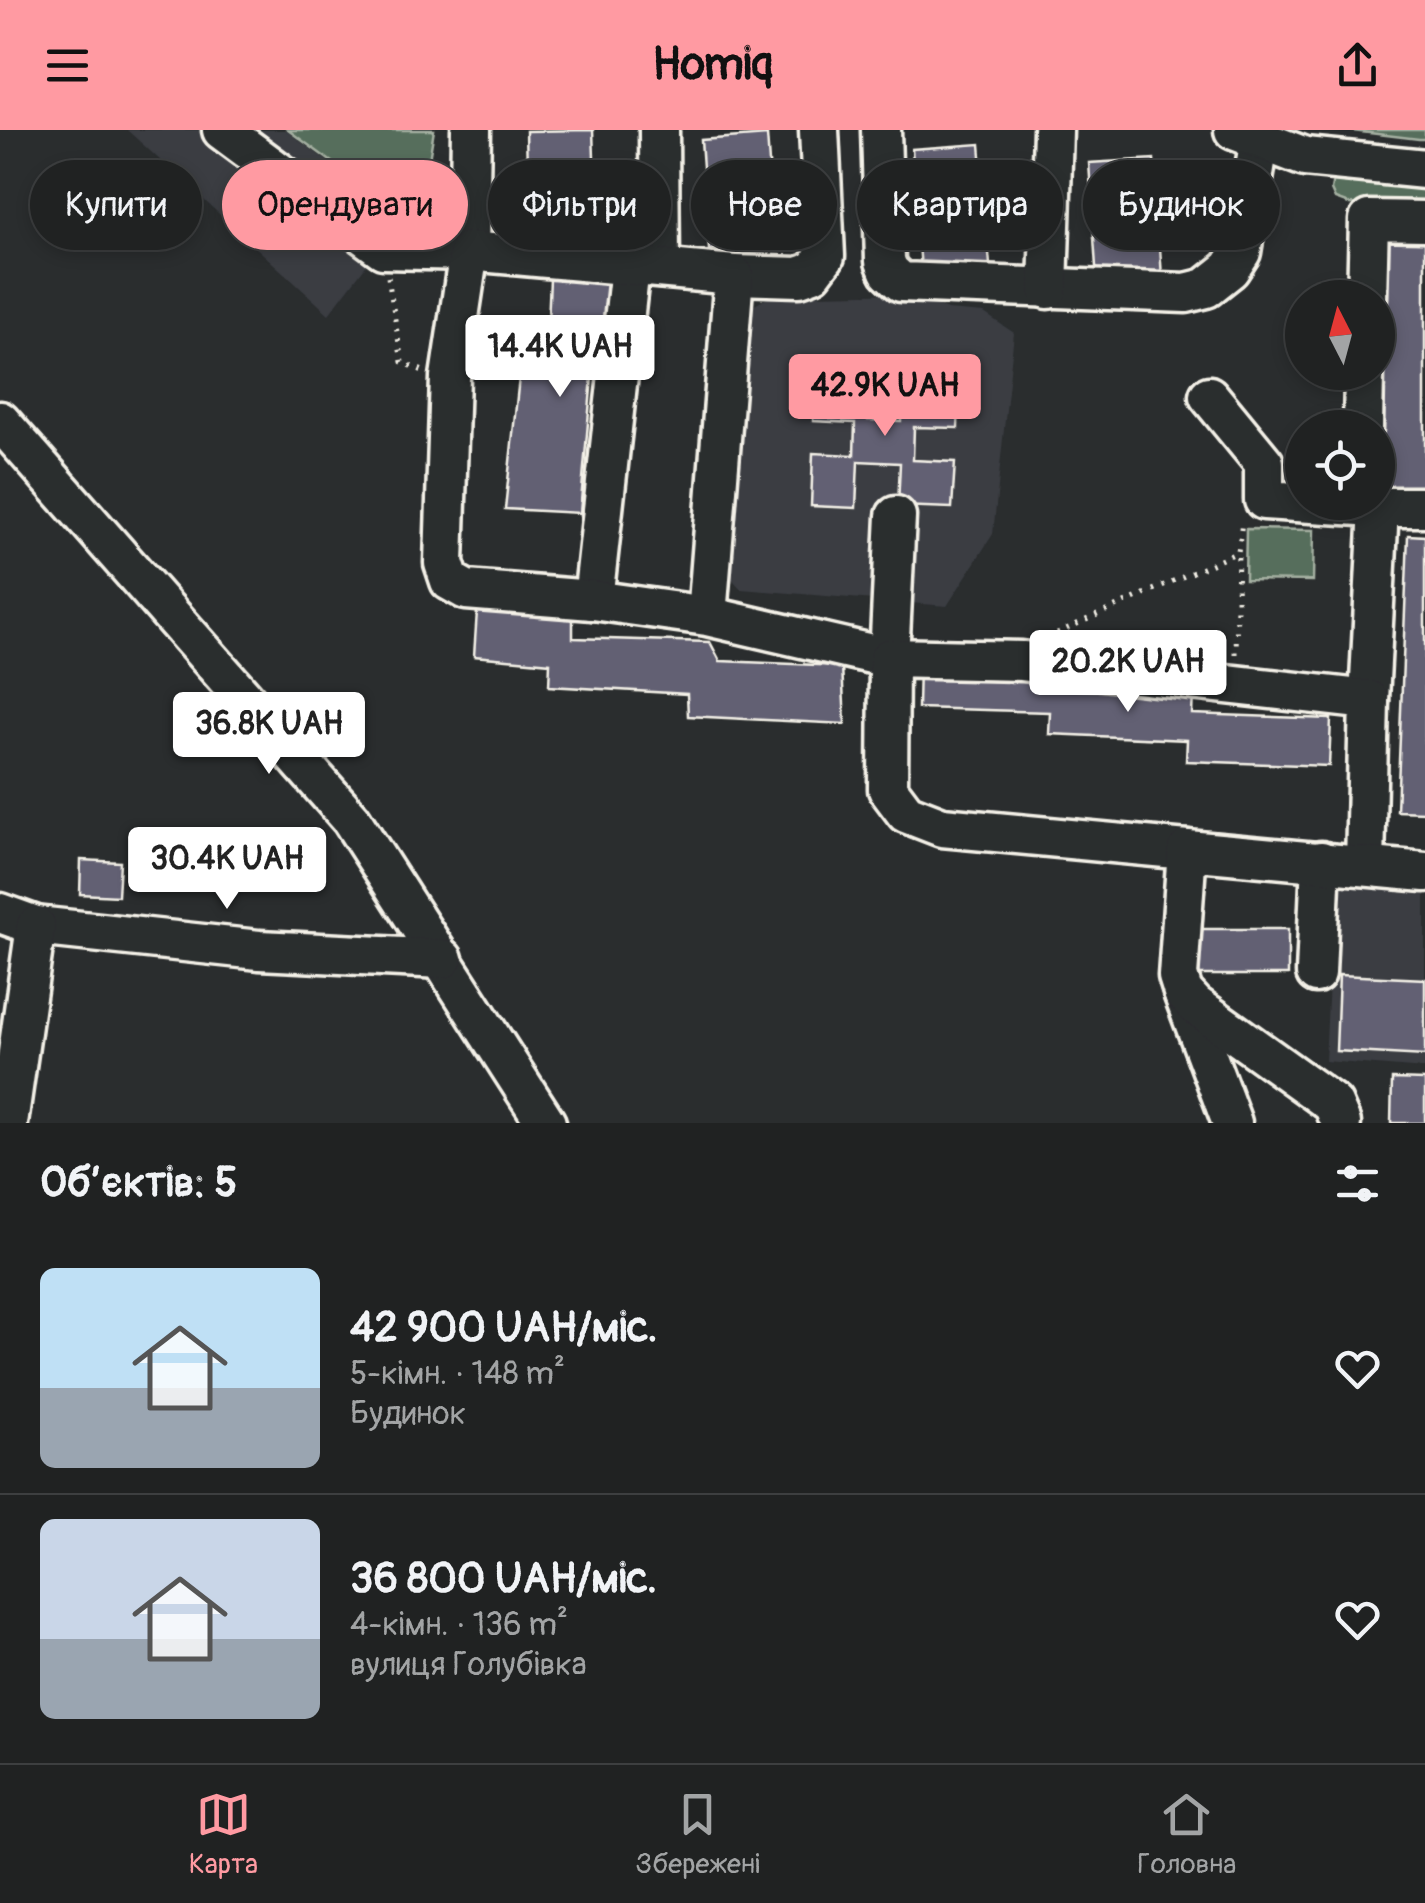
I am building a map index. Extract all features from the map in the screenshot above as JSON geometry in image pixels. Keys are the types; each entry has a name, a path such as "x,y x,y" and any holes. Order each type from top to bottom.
{"street":[{"path":"222,130 263,160"},
{"path":"471,130 469,251 450,377 444,563 450,581 466,590 592,600 708,616 889,658 1022,661 1369,700"},
{"path":"592,600 645,268 659,130"},
{"path":"426,250 799,277 814,272 824,256 818,130"},
{"path":"880,130 884,261 900,282 1186,293 1206,288 1230,268 1241,252 1247,134 1305,157 1425,169"},
{"path":"1048,288 1053,130"},
{"path":"1367,280 1369,220 1425,221"},
{"path":"708,616 734,275"},
{"path":"1209,396 1264,464 1264,500 1285,501"},
{"path":"0,421 351,819 546,1123"},
{"path":"1395,506 1425,507"},
{"path":"896,516 888,789 906,813 942,827 1425,872"},
{"path":"1364,865 1369,700 1366,520"},
{"path":"1187,850 1178,976 1232,1123"},
{"path":"1316,973 1321,862"},
{"path":"0,913 36,926 259,950 442,959"},
{"path":"8,1123 36,926"},
{"path":"1183,992 1195,1005 1333,1104 1341,1123"}],"path":[{"path":"383,250 402,362 436,377 450,377"},
{"path":"1235,685 1238,552 1243,509"},
{"path":"1046,637 1238,552"}],"shaded area":[{"path":"127,130 285,130 326,160 222,160 222,217 202,198 202,160 160,160"},
{"path":"259,250 378,250 329,314"},
{"path":"910,293 947,310 984,313 1014,333 993,534 947,606 741,589 728,574 751,307 771,296"},
{"path":"1334,882 1425,888 1425,1069 1325,1061"}],"green space":[{"path":"288,130 434,130 429,160 329,160"},
{"path":"1344,130 1425,130 1425,139 1419,139"},
{"path":"1341,175 1425,177 1425,206 1349,204 1335,199 1331,190 1333,180"},
{"path":"1246,529 1314,530 1313,581 1245,580"}],"building":[{"path":"593,130 594,160 527,160 526,131"},
{"path":"767,135 769,160 702,160 701,140"},
{"path":"980,144 981,160 913,160 912,149"},
{"path":"1383,241 1425,242 1425,499 1395,498 1395,410 1380,410 1380,390 1395,390 1395,280 1382,280"},
{"path":"920,250 989,250 990,265 921,270"},
{"path":"1095,250 1160,250 1162,277 1097,282"},
{"path":"550,279 617,285 606,373 592,377 580,513 505,509 520,368 546,366"},
{"path":"903,374 960,377 958,428 914,427 913,460 955,462 952,508 898,506 900,463 858,461 856,508 811,506 813,453 854,455 855,423 813,421 815,375 870,377 868,420 901,421"},
{"path":"1408,535 1425,536 1425,812 1397,811"},
{"path":"477,611 573,615 573,638 710,642 720,661 842,666 845,724 688,716 687,694 549,686 550,663 474,656"},
{"path":"919,664 1055,669 1054,689 1193,694 1192,714 1331,719 1329,766 1186,761 1187,740 1049,734 1050,712 918,708"},
{"path":"81,860 120,862 118,896 80,894"},
{"path":"1195,929 1288,929 1288,975 1195,975"},
{"path":"1339,975 1425,979 1425,1056 1336,1051"},
{"path":"1392,1079 1425,1080 1425,1123 1391,1123"}]}
